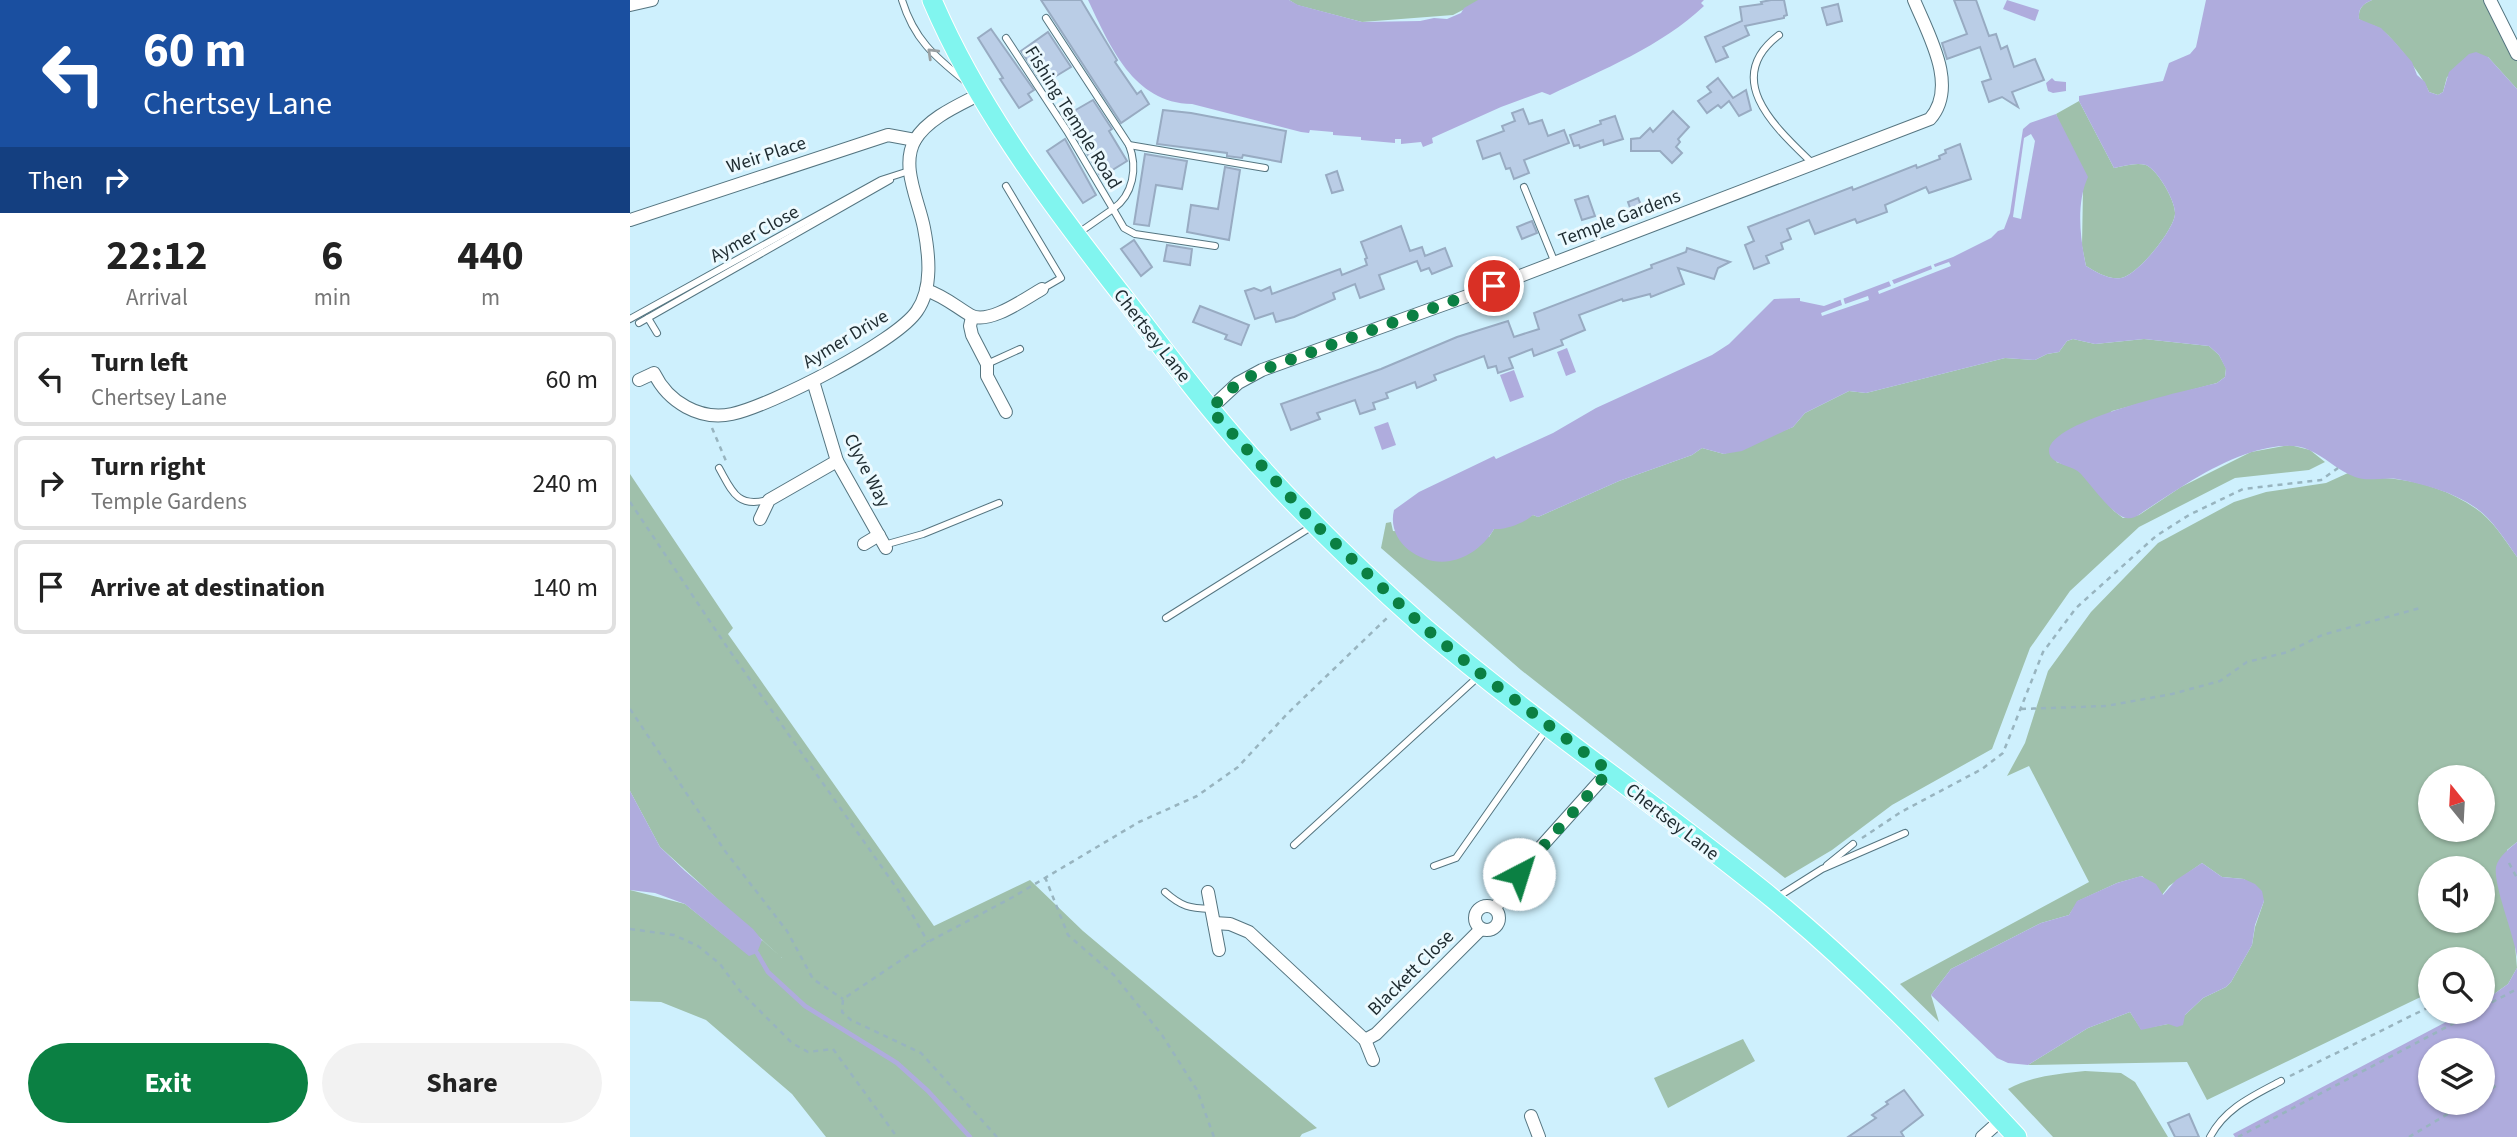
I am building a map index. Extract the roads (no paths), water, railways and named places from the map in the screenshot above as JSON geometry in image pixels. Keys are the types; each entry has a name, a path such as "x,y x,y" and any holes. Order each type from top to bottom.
{"main road":[{"name":"Chertsey Lane","path":"932,0 951,43 998,125 1076,235 1210,409 1315,524 1398,603 1481,674 1774,900 1896,1008 2017,1137"}],"street":[{"path":"630,5 652,0"},
{"name":"Temple Gardens","path":"1210,409 1238,383 1262,370 1555,263 1930,119 1937,111 1943,92 1942,77 1914,0"},
{"path":"2490,0 2517,54"},
{"path":"915,140 932,123 980,93"},
{"name":"Weir Place","path":"630,220 888,135 915,140"},
{"name":"Aymer Drive","path":"639,380 654,373 660,385 673,398 704,415 720,416 741,412 813,381 906,325 918,309 926,290 928,265 924,228 909,163 915,140"},
{"path":"926,290 941,295 972,317 990,317 1042,289"},
{"path":"972,317 972,335 987,364 987,376 1006,412"},
{"name":"Clyve Way","path":"813,381 837,461 883,543 864,544"},
{"path":"760,519 769,500 837,461"},
{"name":"Blackett Close","path":"1495,908 1531,858 1609,771"},
{"path":"1208,892 1219,950"},
{"name":"Blackett Close","path":"1489,905 1495,908 1500,918 1496,926 1488,930 1481,929 1475,921 1476,911 1481,906 1489,905"},
{"name":"Blackett Close","path":"1214,923 1230,924 1249,932 1365,1040 1373,1060"},
{"name":"Blackett Close","path":"1365,1040 1376,1034 1481,929"},
{"path":"1531,1116 1539,1137"},
{"path":"1982,1137 2001,1120"}],"lane":[{"path":"902,0 908,19 923,45 980,93"},
{"path":"1046,18 1129,145 1134,166 1129,193 1121,204 1113,209 1124,228 1135,234 1215,246"},
{"path":"1779,35 1766,45 1758,59 1755,91 1770,122 1813,164"},
{"name":"Fishing Temple Road","path":"1006,38 1067,131 1113,209 1076,235"},
{"path":"1129,145 1265,168"},
{"name":"Aymer Close","path":"630,319 881,180 910,170"},
{"name":"Aymer Close","path":"639,323 893,177"},
{"path":"1006,186 1061,278 1042,289"},
{"path":"1524,187 1555,263"},
{"path":"648,318 657,333"},
{"path":"987,364 1020,349"},
{"path":"719,468 736,497 755,503 769,500"},
{"path":"883,543 923,534 999,503"},
{"path":"1166,618 1315,524"},
{"path":"1294,845 1481,674"},
{"path":"1434,866 1456,858 1548,727"},
{"path":"1822,869 1905,833"},
{"path":"1774,900 1822,869 1853,844"},
{"path":"1165,892 1179,904 1211,909"},
{"path":"2210,1137 2217,1122 2240,1103 2281,1081"}],"water":[{"path":"1088,0 1289,0 1298,5 1362,22 1447,19 1461,13 1464,8 1478,0 1704,0 1701,3 1704,6 1670,33 1611,66 1550,95 1542,92 1501,107 1432,138 1433,143 1423,147 1421,142 1401,144 1401,139 1395,139 1395,143 1361,140 1361,137 1333,135 1333,132 1301,132 1171,101 1154,94 1126,69 1105,36"},
{"path":"2007,0 2039,10 2035,21 2003,9"},
{"path":"2206,0 2372,0 2362,7 2359,19 2381,28 2393,40 2412,62 2429,92 2438,95 2443,92 2449,72 2469,54 2476,52 2488,57 2517,89 2517,557 2488,518 2458,497 2407,481 2355,477 2315,453 2296,446 2273,447 2225,462 2135,517 2120,516 2078,471 2050,456 2049,451 2055,439 2071,428 2122,408 2217,383 2225,377 2226,369 2219,355 2209,346 2144,339 2095,344 2073,339 2067,341 2059,352 2035,360 2005,358 1866,393 1849,391 1805,413 1793,427 1742,451 1724,454 1702,448 1692,455 1619,481 1538,517 1533,515 1515,525 1494,529 1475,550 1450,561 1428,560 1401,542 1395,532 1394,510 1419,492 1494,456 1496,459 1553,433 1596,408 1712,355 1729,344 1774,299 1800,298 1800,301 1824,306 1953,257 1991,238 2004,229 2010,213 2023,129 2030,123 2056,114 2088,177 2082,198 2080,221 2086,266 2112,278 2128,275 2145,261 2162,241 2173,221 2175,209 2165,187 2151,168 2138,164 2114,168 2079,101 2079,96 2163,81 2169,63 2190,54 2196,47"},
{"path":"2052,78 2066,82 2066,91 2048,91 2046,83"},
{"path":"1567,348 1576,372 1566,376 1557,352"},
{"path":"1514,370 1524,397 1510,402 1500,375"},
{"path":"1388,422 1396,445 1382,450 1374,427"},
{"path":"630,791 660,847 762,940 757,953 749,956 685,904 655,893 630,890"},
{"path":"2517,842 2517,957 2496,867 2499,860"},
{"path":"2202,863 2222,877 2244,879 2255,884 2262,891 2264,901 2255,925 2252,945 2231,982 2203,998 2185,1015 2183,1025 2177,1027 2168,1024 2141,1030 2130,1012 2088,1028 2028,1065 2008,1063 1997,1058 1931,995 1951,969 2041,923 2069,915 2077,901 2117,883 2141,876 2156,884 2163,895 2176,880"},
{"path":"2517,968 2517,1137 2235,1137 2233,1134 2442,1024 2495,1024 2495,993 2508,984"}],"waterway":[{"path":"757,953 768,972 805,1006 897,1063 928,1091 970,1137"}]}
